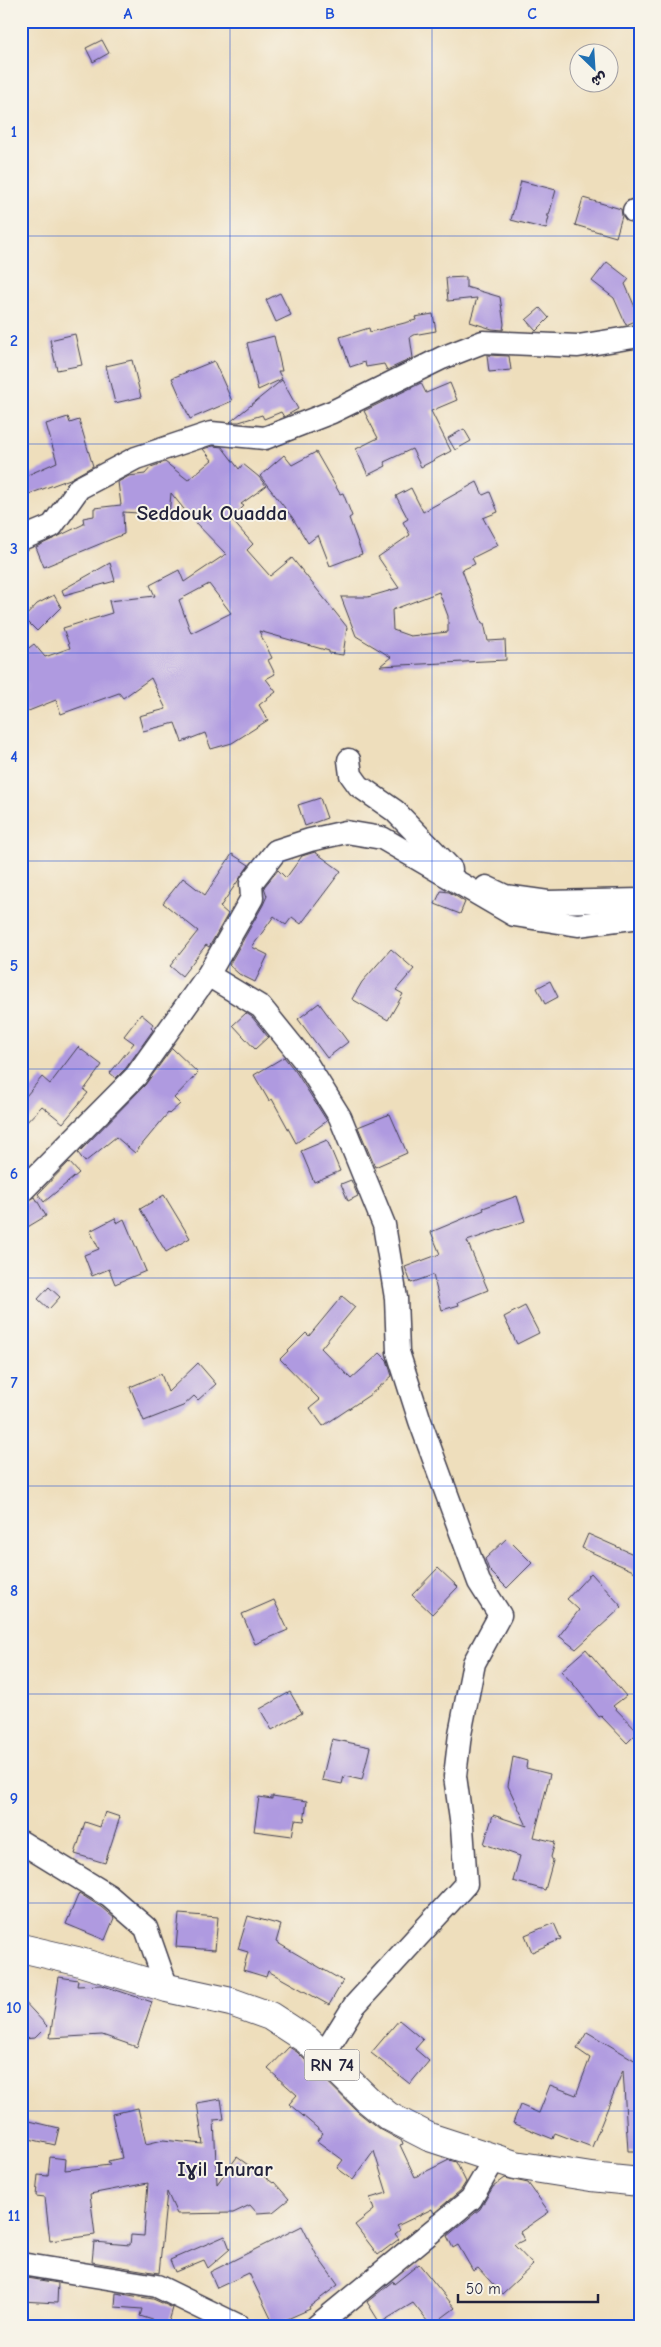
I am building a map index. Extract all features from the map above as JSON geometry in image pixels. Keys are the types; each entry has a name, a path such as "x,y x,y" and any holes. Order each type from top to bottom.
{"main road":[{"name":"RN 74","path":"21,1948 77,1961 167,1988 231,2002 255,2010 288,2027 307,2040 388,2116 429,2137 534,2168 640,2182"}],"street":[{"path":"21,539 52,526 79,488 136,458 211,433 265,438 332,412 442,358 483,342 578,346 640,336"},
{"path":"349,760 351,775 359,786 395,811 448,868 505,896 548,902 640,900"},
{"path":"21,1192 136,1076 208,975 252,898 251,883 276,851 310,840 346,832 382,838 514,915 578,925 640,917"},
{"path":"208,975 261,1006 307,1064 340,1117 384,1225 396,1298 398,1352 420,1422 479,1582 500,1615 474,1663 458,1751 455,1776 462,1827 466,1884 354,2006 323,2056"},
{"path":"21,1842 109,1896 146,1928 167,1988"},
{"path":"317,2326 471,2199 495,2158"},
{"path":"21,2264 156,2286 239,2326"}],"building":[{"path":"102,40 109,53 93,62 86,48"},
{"path":"521,181 556,190 549,215 546,215 549,217 546,229 511,220"},
{"path":"583,198 621,209 622,216 616,237 575,225"},
{"path":"607,262 629,279 625,284 640,319 626,325 614,298 592,281"},
{"path":"466,277 466,287 500,297 504,324 503,330 492,329 470,322 477,298 448,301 446,278"},
{"path":"280,293 291,315 276,322 266,300"},
{"path":"540,308 549,318 536,331 526,320"},
{"path":"433,314 436,331 410,337 413,358 387,370 384,364 366,367 365,362 350,367 340,337 369,328 370,332 416,320 415,317"},
{"path":"75,334 82,365 57,370 50,340"},
{"path":"274,336 282,371 278,371 282,379 258,390 247,343"},
{"path":"487,355 509,356 511,370 489,372"},
{"path":"132,360 141,397 115,403 106,366"},
{"path":"214,361 232,401 190,419 172,378"},
{"path":"282,380 298,409 284,417 281,412 264,419 262,415 239,422 230,422"},
{"path":"421,383 426,393 450,383 457,400 431,411 451,451 421,467 412,449 384,462 386,466 368,475 356,449 378,438 364,411"},
{"path":"68,417 70,423 79,420 93,466 70,479 21,497 21,478 57,462 46,424"},
{"path":"464,429 471,441 455,450 448,438"},
{"path":"213,446 222,447 239,469 243,464 259,477 266,486 241,504 244,506 231,519 253,544 247,550 270,576 292,558 347,627 343,655 329,653 329,651 259,631 272,658 268,660 275,674 266,679 276,692 259,705 268,720 232,743 211,749 205,733 182,742 175,723 143,731 139,716 166,709 151,678 123,698 119,693 61,714 56,700 21,714 21,654 34,644 45,657 70,648 63,628 112,613 109,601 155,596 150,585 179,570 184,582 226,554 191,518 171,493 169,515 123,512 124,534 44,567 36,547 84,524 83,518 94,516 94,508 121,505 118,482 129,476 145,474 151,467 165,462 188,480 212,460 203,449","holes":["209,584 231,613 191,633 179,600"]},
{"path":"316,452 340,494 343,493 352,516 349,518 362,554 330,566 318,535 308,543 292,517 260,476 284,455 292,465"},
{"path":"477,482 483,495 490,492 498,512 483,518 498,545 472,558 475,564 462,570 482,623 484,623 488,641 505,640 506,660 380,666 391,657 356,636 341,597 368,597 399,588 378,557 410,535 403,522 408,519 396,496 411,488 423,512","holes":["439,592 448,616 448,632 410,636 393,630 392,610"]},
{"path":"110,563 115,581 64,595 62,590"},
{"path":"54,595 61,607 37,631 24,618 37,604"},
{"path":"320,798 327,818 305,826 298,805"},
{"path":"315,852 341,871 301,924 292,917 286,925 274,916 252,947 268,955 255,982 239,974 229,965 263,905 267,896 264,887 278,870 286,878 302,856"},
{"path":"232,854 249,865 220,907 228,914 209,947 206,945 182,976 170,966 198,931 163,903 183,878 205,895"},
{"path":"441,891 449,892 465,902 460,914 435,904"},
{"path":"391,949 414,969 396,990 403,994 388,1020 352,999 362,982"},
{"path":"550,981 558,997 545,1004 537,988"},
{"path":"319,1003 348,1042 327,1058 298,1019"},
{"path":"246,1013 252,1017 268,1037 255,1049 233,1025"},
{"path":"141,1014 153,1024 151,1028 153,1030 126,1068 116,1078 110,1073 134,1043 124,1036"},
{"path":"78,1047 102,1065 84,1090 88,1093 63,1123 42,1106 21,1128 21,1102 42,1077 50,1084"},
{"path":"172,1048 198,1073 174,1098 180,1104 168,1113 135,1153 116,1137 85,1162 78,1153 145,1085"},
{"path":"284,1057 296,1072 327,1121 296,1143 272,1099 269,1101 254,1075"},
{"path":"390,1114 407,1153 375,1167 358,1127"},
{"path":"327,1140 340,1171 314,1182 301,1151"},
{"path":"69,1162 79,1173 44,1202 38,1194"},
{"path":"351,1180 358,1196 348,1201 341,1184"},
{"path":"164,1195 190,1238 166,1252 140,1209"},
{"path":"517,1196 525,1221 467,1241 488,1290 458,1302 459,1305 442,1310 433,1275 411,1283 405,1267 440,1254 431,1232 484,1210 483,1208"},
{"path":"35,1197 46,1216 21,1231 21,1205"},
{"path":"115,1218 117,1223 124,1219 146,1271 115,1284 109,1269 92,1276 84,1255 99,1249 90,1231"},
{"path":"49,1287 60,1297 49,1309 38,1299"},
{"path":"342,1296 355,1307 321,1348 351,1379 380,1353 387,1360 392,1376 371,1394 323,1426 310,1408 320,1400 280,1359 306,1333 309,1336"},
{"path":"525,1306 539,1333 517,1344 504,1317"},
{"path":"198,1363 216,1384 198,1400 194,1396 183,1406 144,1421 130,1387 161,1374 168,1392"},
{"path":"588,1534 640,1557 640,1574 582,1548"},
{"path":"507,1538 532,1563 507,1588 489,1570 485,1559"},
{"path":"438,1568 458,1587 432,1614 412,1595"},
{"path":"591,1573 622,1607 576,1649 559,1636 579,1610 567,1599"},
{"path":"274,1600 288,1630 255,1644 242,1614"},
{"path":"586,1649 626,1696 613,1706 638,1732 627,1743 601,1716 599,1717 561,1671"},
{"path":"290,1692 302,1713 272,1730 260,1709"},
{"path":"332,1739 370,1747 362,1780 344,1776 342,1784 322,1780"},
{"path":"513,1757 527,1761 526,1768 550,1774 534,1837 555,1842 551,1857 553,1861 545,1890 513,1881 520,1856 484,1844 493,1815 527,1826 508,1786"},
{"path":"272,1796 307,1801 304,1821 295,1820 292,1836 254,1831 259,1797 272,1799"},
{"path":"105,1812 120,1817 105,1863 75,1854 85,1822 100,1827"},
{"path":"79,1893 114,1918 105,1940 66,1924"},
{"path":"179,1914 218,1917 215,1950 176,1947"},
{"path":"248,1916 281,1925 276,1942 343,1981 329,2005 268,1971 266,1977 243,1970 248,1952 238,1949"},
{"path":"554,1923 561,1939 532,1952 525,1935"},
{"path":"59,1977 78,1980 77,1986 101,1985 152,2002 137,2047 102,2035 50,2038"},
{"path":"21,1998 47,2026 35,2038 21,2039"},
{"path":"399,2020 423,2040 415,2049 429,2061 410,2084 371,2053"},
{"path":"587,2032 636,2061 640,2069 640,2151 628,2151 623,2070 592,2147 555,2133 553,2139 513,2123 520,2105 539,2113 550,2085 576,2095 590,2058 577,2049"},
{"path":"289,2047 297,2052 358,2112 378,2128 402,2141 403,2144 400,2145 415,2177 449,2160 456,2162 466,2182 461,2190 434,2213 432,2209 397,2226 400,2230 395,2234 399,2239 378,2255 355,2225 374,2210 370,2198 387,2193 374,2151 353,2180 337,2168 343,2160 317,2141 323,2133 289,2104 297,2095 268,2069"},
{"path":"221,2099 224,2119 214,2120 217,2184 237,2157 274,2182 289,2199 273,2212 257,2213 250,2205 233,2213 177,2214 167,2192 159,2273 92,2262 94,2242 130,2245 131,2235 144,2236 148,2183 90,2194 95,2235 50,2241 45,2197 36,2196 38,2175 48,2176 50,2157 66,2159 65,2170 110,2165 108,2161 122,2158 112,2114 138,2108 146,2144 163,2140 203,2144 197,2103"},
{"path":"21,2119 59,2128 55,2145 21,2137"},
{"path":"505,2178 528,2183 549,2212 520,2232 524,2240 514,2245 533,2265 502,2294 478,2268 473,2271 458,2245 453,2248 447,2236 480,2209 493,2187"},
{"path":"302,2226 317,2256 338,2285 309,2307 310,2309 274,2325 249,2273 217,2288 210,2272"},
{"path":"225,2236 230,2249 208,2268 204,2260 175,2272 170,2260"},
{"path":"419,2264 455,2308 431,2326 413,2303 380,2323 367,2302 393,2281 394,2284"},
{"path":"21,2277 58,2283 57,2303 21,2301"},
{"path":"116,2293 153,2299 173,2308 168,2325 140,2316 142,2309 115,2307"}],"district":[{"name":"Seddouk Ouadda","path":"212,513"},
{"name":"Iɣil Inurar","path":"225,2169"}]}
